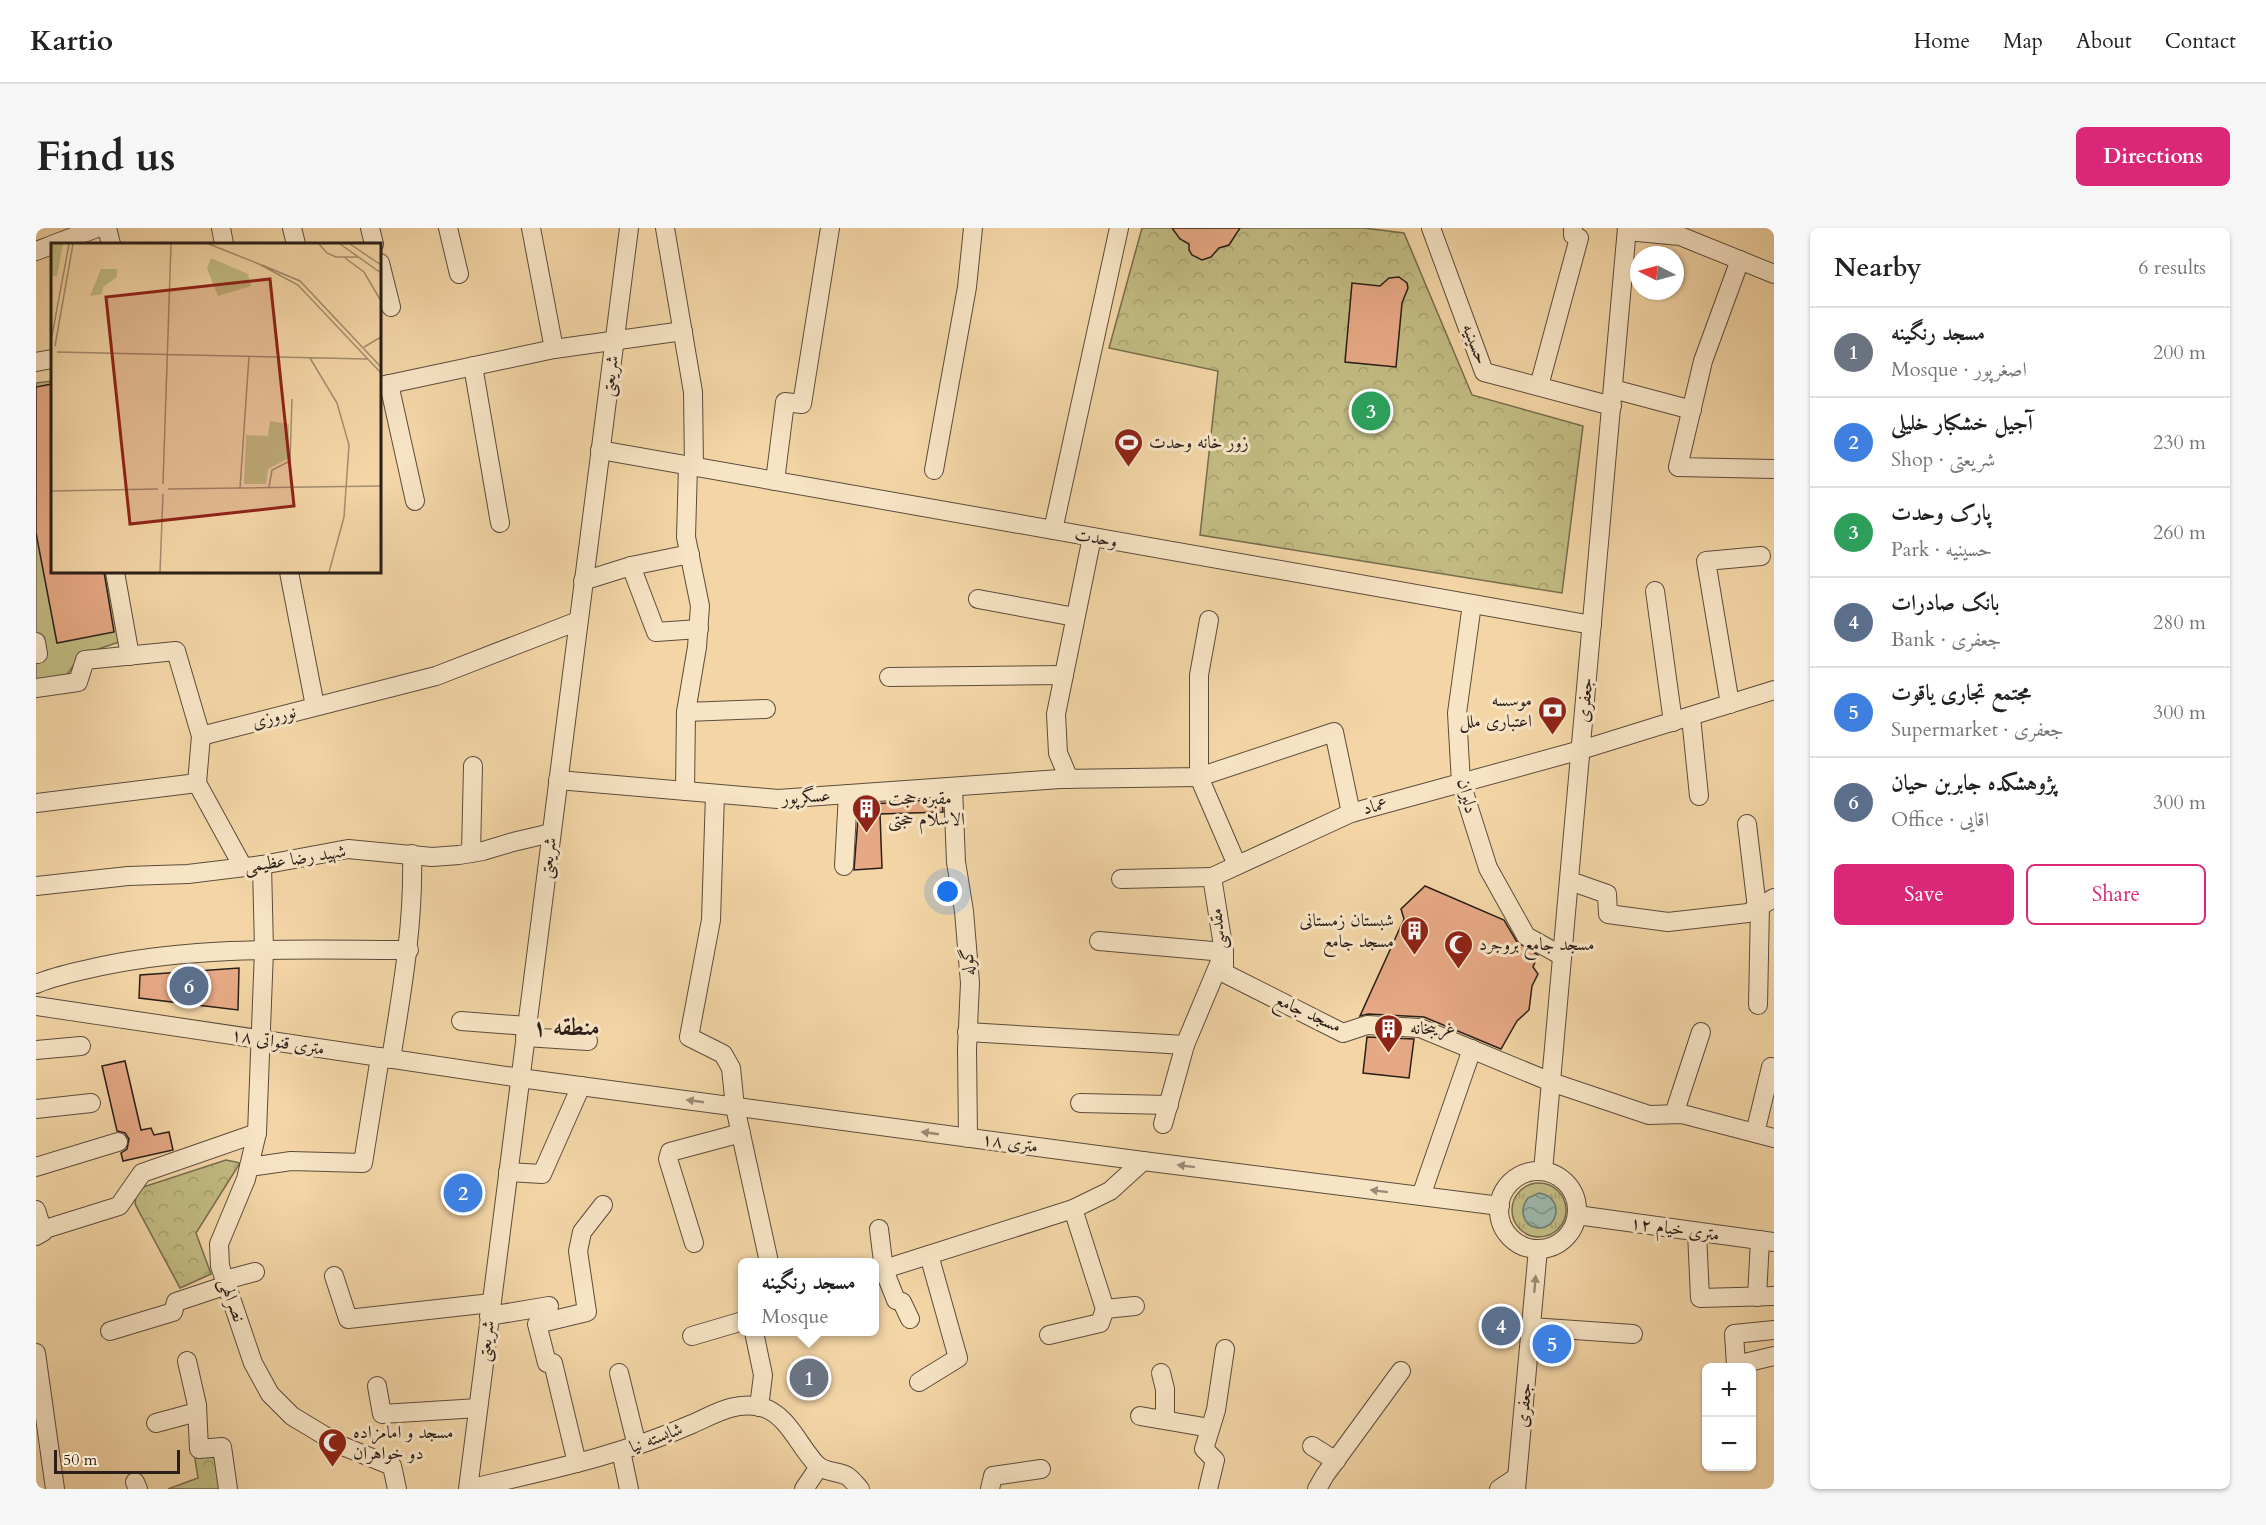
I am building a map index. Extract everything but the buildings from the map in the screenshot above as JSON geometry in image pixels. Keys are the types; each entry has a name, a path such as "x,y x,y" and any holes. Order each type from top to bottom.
{"street":[{"path":"58,243 97,228"},
{"path":"107,228 111,243"},
{"path":"221,228 224,243"},
{"path":"292,228 296,243"},
{"path":"370,228 374,243"},
{"path":"448,228 459,274"},
{"path":"531,228 554,349"},
{"name":"شریعتی","path":"468,1489 629,228"},
{"path":"665,228 693,392 686,537 700,606 698,647 686,712 685,791"},
{"path":"775,481 785,402 802,404 830,228"},
{"path":"934,470 967,287 973,228"},
{"path":"1053,530 1119,228"},
{"name":"حسینیه","path":"1431,228 1484,372 1539,386 1692,410"},
{"path":"1539,386 1579,238 1573,235 1574,228"},
{"path":"1627,229 1680,236 1774,274"},
{"name":"جعفری","path":"1543,1172 1627,229"},
{"path":"1740,260 1703,361 1678,467 1774,469"},
{"path":"381,267 391,307"},
{"path":"415,501 384,385 554,349 683,331"},
{"path":"36,362 51,359"},
{"path":"473,366 500,523"},
{"name":"وحدت","path":"600,450 1592,625"},
{"path":"1069,779 1058,753 1056,714 1092,537"},
{"path":"583,581 631,566 690,554"},
{"path":"1730,704 1706,561 1761,556"},
{"path":"631,566 656,632 699,629"},
{"path":"115,573 130,656"},
{"path":"289,573 315,706"},
{"path":"1655,591 1673,722"},
{"path":"978,599 1075,617"},
{"name":"دلیران","path":"1472,604 1457,713 1461,783 1488,868 1526,936 1562,956"},
{"path":"1209,620 1198,675 1199,777 1237,865"},
{"name":"نوروزی","path":"201,736 436,676 578,621"},
{"path":"36,688 78,682 85,660 176,651 201,736 197,783 243,867"},
{"path":"889,677 1064,675"},
{"name":"عماد","path":"1199,777 1334,732 1351,813 1581,750 1774,690"},
{"path":"686,712 766,709"},
{"path":"1691,717 1699,796"},
{"path":"471,853 473,766"},
{"name":"عسگرپور","path":"558,780 778,800 1069,779 1199,777"},
{"path":"36,802 197,783"},
{"name":"گوله","path":"953,787 956,862 964,911 970,983 968,1138"},
{"path":"715,794 711,920 689,1037 723,1054 731,1068 735,1107 768,1258"},
{"path":"844,866 848,794"},
{"path":"1121,879 1212,877 1351,813"},
{"path":"1747,824 1764,904 1758,1005"},
{"name":"شهید رضا عظیمی","path":"36,886 128,876 188,874 262,865 348,849 432,857 471,853 551,833"},
{"path":"249,1167 291,1161 363,1163 409,950 413,886 412,854"},
{"name":"نصرالهی","path":"262,865 264,950 257,1132 249,1167 219,1244 220,1266 254,1364 270,1394 292,1416 340,1445 392,1466 397,1489"},
{"name":"مقدسی","path":"1163,1124 1185,1045 1224,951 1212,877"},
{"path":"1570,881 1607,894 1608,914 1668,922 1748,913 1764,904"},
{"path":"1099,941 1224,951"},
{"path":"36,984 55,976 142,958 264,950 409,950"},
{"name":"مسجد جامع","path":"1224,951 1224,973 1343,1033 1367,1025 1420,1028 1551,1082 1649,1115 1682,1114 1774,1138"},
{"name":"۱۸ متری قنواتی","path":"36,1006 520,1078"},
{"path":"461,1021 588,1041"},
{"path":"968,1032 1185,1045"},
{"path":"1674,1114 1701,1032"},
{"path":"36,1050 81,1046"},
{"path":"1421,1196 1472,1049"},
{"path":"1755,1133 1771,1067"},
{"name":"۱۸ متری","path":"520,1078 1500,1206"},
{"path":"508,1172 542,1173 581,1086"},
{"path":"36,1108 91,1103"},
{"path":"1080,1103 1168,1105"},
{"path":"36,1210 39,1233 119,1206 142,1173 257,1132"},
{"path":"694,1244 668,1159 670,1152 741,1133"},
{"path":"36,1167 118,1142"},
{"path":"879,1271 1074,1209 1110,1191 1143,1161"},
{"path":"1531,1172 1543,1172 1565,1181 1576,1202 1577,1215 1568,1235 1560,1243 1550,1248 1527,1248 1509,1236 1503,1227 1500,1206 1503,1194 1519,1176 1531,1172"},
{"path":"577,1463 553,1363 547,1363 537,1324 587,1312 578,1251 582,1232 603,1205"},
{"path":"1049,1335 1100,1323 1105,1309 1074,1209"},
{"name":"۱۲ متری خیام","path":"1577,1215 1767,1241"},
{"path":"879,1229 879,1271 896,1300 902,1302 910,1319"},
{"path":"1697,1232 1700,1298 1766,1296 1767,1241"},
{"name":"جعفری","path":"1517,1483 1538,1249"},
{"path":"919,1382 958,1358 929,1255"},
{"path":"110,1331 173,1312 176,1302 255,1272"},
{"path":"334,1276 348,1318 549,1306"},
{"path":"1105,1309 1135,1306"},
{"path":"692,1336 738,1322"},
{"path":"1531,1327 1633,1334"},
{"path":"1774,1330 1734,1334 1736,1365 1774,1356"},
{"path":"755,1336 763,1375 759,1407 771,1410 785,1423 819,1467 847,1476 860,1489"},
{"path":"1208,1489 1215,1460 1204,1449 1216,1410 1225,1349"},
{"path":"36,1353 55,1489"},
{"path":"187,1360 197,1412 199,1449 222,1447 228,1489"},
{"path":"1317,1489 1401,1371"},
{"path":"620,1373 629,1449 629,1489"},
{"path":"1161,1373 1166,1389 1164,1420"},
{"path":"377,1386 382,1414 478,1408"},
{"name":"شایسته نیا","path":"468,1489 531,1482 577,1463 663,1437 728,1407 741,1404 759,1407"},
{"path":"156,1423 197,1412"},
{"path":"1140,1416 1210,1428"},
{"path":"1312,1446 1336,1461"},
{"path":"804,1489 819,1467"},
{"path":"990,1489 993,1476 1041,1469"},
{"path":"1499,1489 1517,1483"}],"green space":[{"path":"1142,228 1364,228 1404,233 1472,395 1583,426 1562,593 1200,535 1218,371 1109,348"},
{"path":"51,381 51,573 106,573 119,642 81,655 66,676 36,680 36,383"},
{"path":"226,1160 240,1163 196,1233 211,1274 180,1288 135,1204 137,1189"},
{"path":"1539,1183 1549,1185 1558,1191 1564,1200 1566,1210 1564,1220 1558,1229 1549,1235 1539,1237 1529,1235 1520,1229 1514,1220 1512,1210 1514,1200 1520,1191 1529,1185"},
{"path":"194,1453 217,1454 222,1489 168,1489 198,1478"}],"water":[{"path":"1539,1193 1548,1196 1554,1202 1556,1209 1551,1223 1537,1228 1528,1224 1523,1211 1528,1198"}],"place":[{"name":"پارک وحدت","path":"1371,411"},
{"name":"زور خانه وحدت","path":"1128,468"},
{"name":"موسسه اعتباری ملل","path":"1553,736"},
{"name":"مقبره حجت الاسلام حجتی","path":"867,834"},
{"name":"شبستان زمستانی مسجد جامع","path":"1415,956"},
{"name":"مسجد جامع بروجرد","path":"1458,970"},
{"name":"پژوهشکده جابربن حیان","path":"189,986"},
{"name":"غریبخانه","path":"1389,1054"},
{"name":"آجیل خشکبار خلیلی","path":"463,1193"},
{"name":"بانک صادرات","path":"1501,1326"},
{"name":"مجتمع تجاری یاقوت","path":"1552,1344"},
{"name":"مسجد رنگینه","path":"809,1378"},
{"name":"مسجد و امامزاده دو خواهران","path":"332,1468"}],"district":[{"name":"منطقه ۱","path":"566,1027"}]}
